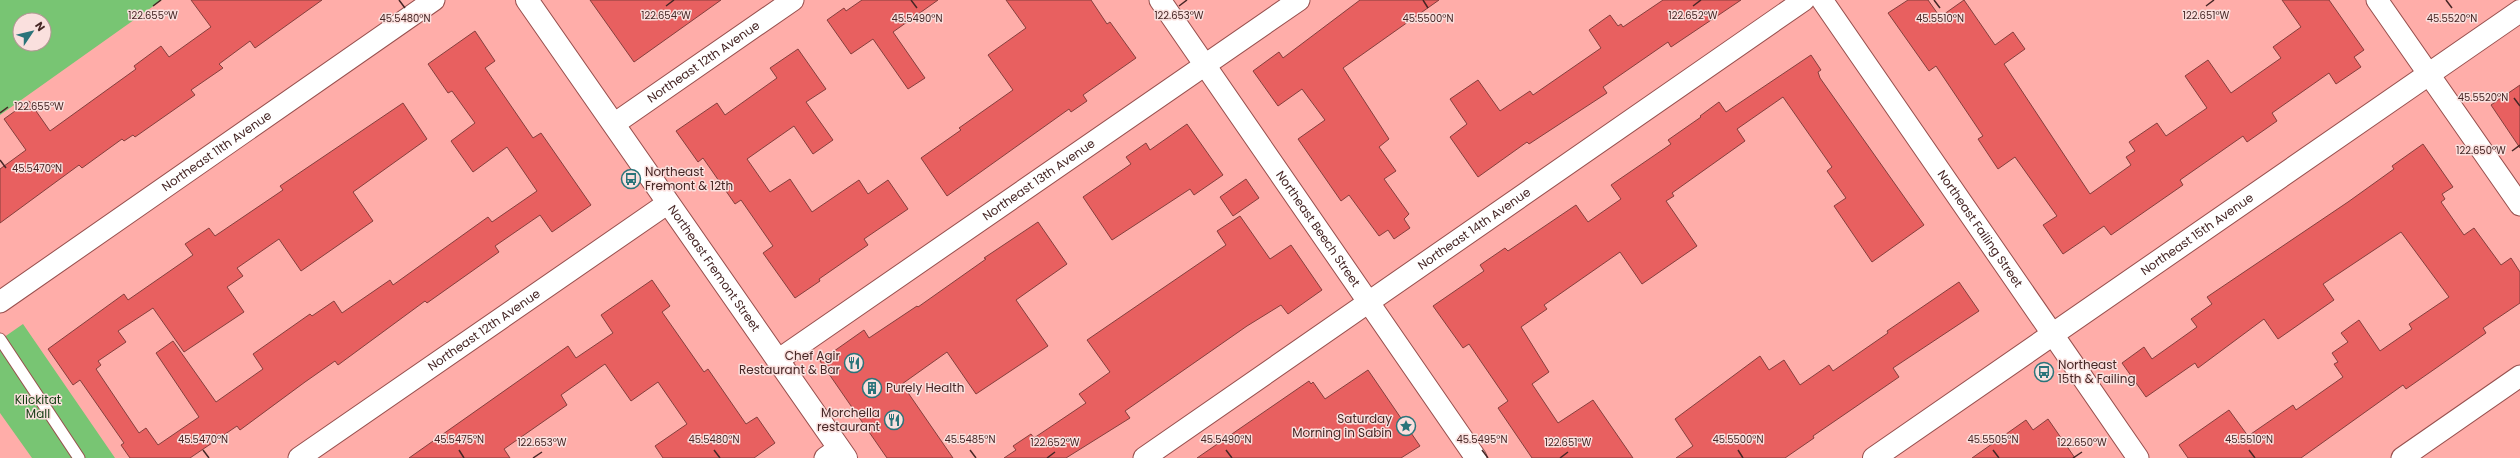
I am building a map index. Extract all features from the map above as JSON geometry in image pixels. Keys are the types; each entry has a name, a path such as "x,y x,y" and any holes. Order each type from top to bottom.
{"street":[{"name":"Northeast 11th Avenue","path":"0,302 434,0"},
{"name":"Northeast Fremont Street","path":"527,0 778,360 836,455"},
{"name":"Northeast 12th Avenue","path":"614,124 793,0"},
{"name":"Northeast Beech Street","path":"1160,0 1476,458"},
{"name":"Northeast 13th Avenue","path":"778,360 1299,0"},
{"name":"Northeast 14th Avenue","path":"1144,458 1804,0"},
{"name":"Northeast Failing Street","path":"1822,0 2052,336 2138,458"},
{"path":"2377,0 2520,205"},
{"name":"Northeast 15th Avenue","path":"1874,458 2520,11"},
{"name":"Northeast 12th Avenue","path":"299,458 668,203"},
{"path":"2402,458 2520,376"}],"lane":[{"path":"0,339 78,458"}],"green space":[{"path":"0,0 162,0 0,115"},
{"name":"Klickitat Mall","path":"23,324 115,458 32,458 0,413 0,340"}],"building":[{"path":"191,0 322,0 255,48 250,41 219,64 223,68 191,90 195,95 135,137 133,135 124,141 122,139 82,168 79,165 0,223 0,169 26,150 4,119 29,101 50,131 136,69 134,66 161,46 169,57 211,27"},
{"path":"590,0 721,0 634,62"},
{"path":"862,0 938,0 893,32 925,78 908,89 873,39 851,54 827,20 844,8 846,11"},
{"path":"1006,0 1091,0 1107,24 1110,22 1136,58 1083,95 1087,101 1071,112 1069,109 947,196 921,158 961,130 959,128 1013,90 988,55 1026,28"},
{"path":"1360,0 1439,0 1343,68 1389,139 1379,147 1396,171 1384,179 1409,214 1404,219 1410,228 1394,239 1388,230 1379,236 1349,195 1341,201 1298,139 1325,120 1302,89 1278,106 1253,71 1279,52 1283,58"},
{"path":"1663,0 1741,0 1671,47 1668,42 1603,87 1607,93 1529,144 1527,142 1478,177 1450,137 1467,124 1450,99 1478,80 1500,111 1530,91 1533,95 1601,48 1589,30 1610,15 1618,26 1621,24 1623,27"},
{"path":"1908,0 1928,0 1940,17 1964,0 1995,45 2013,32 2025,49 2004,64 2090,194 2131,165 2126,157 2135,151 2129,142 2157,123 2166,136 2207,108 2185,76 2208,60 2231,93 2281,58 2273,47 2301,27 2282,0 2329,0 2364,50 2354,57 2361,67 2336,84 2329,73 2272,113 2277,121 2247,142 2243,136 2180,180 2183,185 2111,235 2104,226 2063,254 2043,225 2057,216 2015,157 1998,169 1978,139 1983,136 1936,66 1929,71 1888,13"},
{"path":"475,31 495,61 485,68 533,138 541,133 591,205 552,232 540,215 495,246 499,252 427,303 425,301 338,365 335,361 240,430 237,426 190,458 130,458 121,445 124,443 80,380 73,385 48,349 124,294 128,300 193,255 185,244 209,228 215,236 283,190 280,186 403,103 427,139 353,192 373,221 301,271 279,239 237,268 243,276 227,287 244,312 184,352 153,308 118,331 126,342 98,361 101,365 96,369 139,433 146,428 158,445 199,417 156,353 173,341 216,402 263,369 253,354 310,314 312,316 334,301 342,313 390,280 393,285 488,217 492,222 537,191 507,147 473,172 451,141 475,123 452,91 448,93 428,64"},
{"path":"798,49 826,89 806,102 833,140 813,154 794,126 747,159 770,192 790,179 812,212 859,180 868,194 888,180 908,209 864,239 868,245 819,279 820,281 795,298 763,253 773,246 741,200 735,204 703,158 698,162 676,131 717,103 725,115 777,78 770,68"},
{"path":"1811,55 1821,70 1818,72 1820,78 1924,225 1872,262 1834,206 1846,198 1827,171 1832,167 1783,97 1737,129 1745,141 1672,193 1674,196 1666,201 1697,246 1642,284 1620,252 1544,305 1547,309 1521,327 1549,372 1532,384 1558,423 1593,400 1633,458 1532,458 1498,408 1508,401 1469,344 1463,348 1433,306 1484,271 1480,265 1505,248 1508,251 1576,205 1588,222 1621,199 1611,185 1671,144 1668,140 1701,117 1700,116 1719,102 1726,112"},
{"path":"2520,85 2520,148 2491,105"},
{"path":"1187,124 1223,175 1194,195 1190,189 1112,240 1083,197 1131,164 1126,157 1146,143 1150,150"},
{"path":"2423,144 2453,187 2442,194 2445,199 2441,202 2464,235 2474,228 2501,265 2511,258 2520,272 2520,303 2483,328 2486,333 2406,389 2403,385 2301,458 2188,458 2179,445 2229,410 2248,436 2293,405 2296,410 2343,377 2334,364 2338,362 2332,353 2348,342 2341,333 2359,320 2380,351 2412,329 2409,324 2449,297 2401,232 2323,284 2334,300 2278,339 2264,319 2198,368 2195,363 2146,397 2122,363 2144,347 2152,359 2197,327 2191,319 2212,304 2207,297 2348,202 2394,169 2392,166"},
{"path":"1246,179 1259,198 1233,216 1220,197"},
{"path":"1240,216 1270,259 1291,245 1322,290 1288,314 1281,305 1247,326 1125,411 1130,418 1066,458 1004,458 1016,450 1013,446 1031,434 1034,438 1086,403 1079,394 1110,372 1087,340 1226,245 1217,231"},
{"path":"1038,222 1067,264 1016,300 1048,346 976,394 947,352 902,384 953,458 887,458 820,361 864,330 869,338 917,306 918,307 986,259 984,258"},
{"path":"652,280 670,306 662,312 704,372 708,369 746,424 757,417 775,443 754,458 663,458 655,446 687,424 658,382 631,401 605,364 561,395 567,405 504,449 510,458 409,458 568,346 576,358 613,333 601,315"},
{"path":"1959,282 1979,311 1893,368 1899,377 1813,436 1814,438 1785,458 1676,458 1693,446 1675,419 1760,356 1769,370 1784,360 1800,385 1829,365 1833,371 1888,333 1887,331"},
{"path":"1368,370 1420,446 1401,458 1197,458 1309,381 1311,384 1313,382 1325,399"},
{"path":"2048,419 2075,458 1972,458 2026,420 2033,430"}],"place":[{"name":"Northeast Fremont & 12th","path":"631,179"},
{"name":"Chef Agir Restaurant & Bar","path":"854,363"},
{"name":"Northeast 15th & Failing","path":"2044,372"},
{"name":"Purely Health","path":"872,388"},
{"name":"Morchella restaurant","path":"894,420"},
{"name":"Saturday Morning in Sabin","path":"1406,426"}]}
